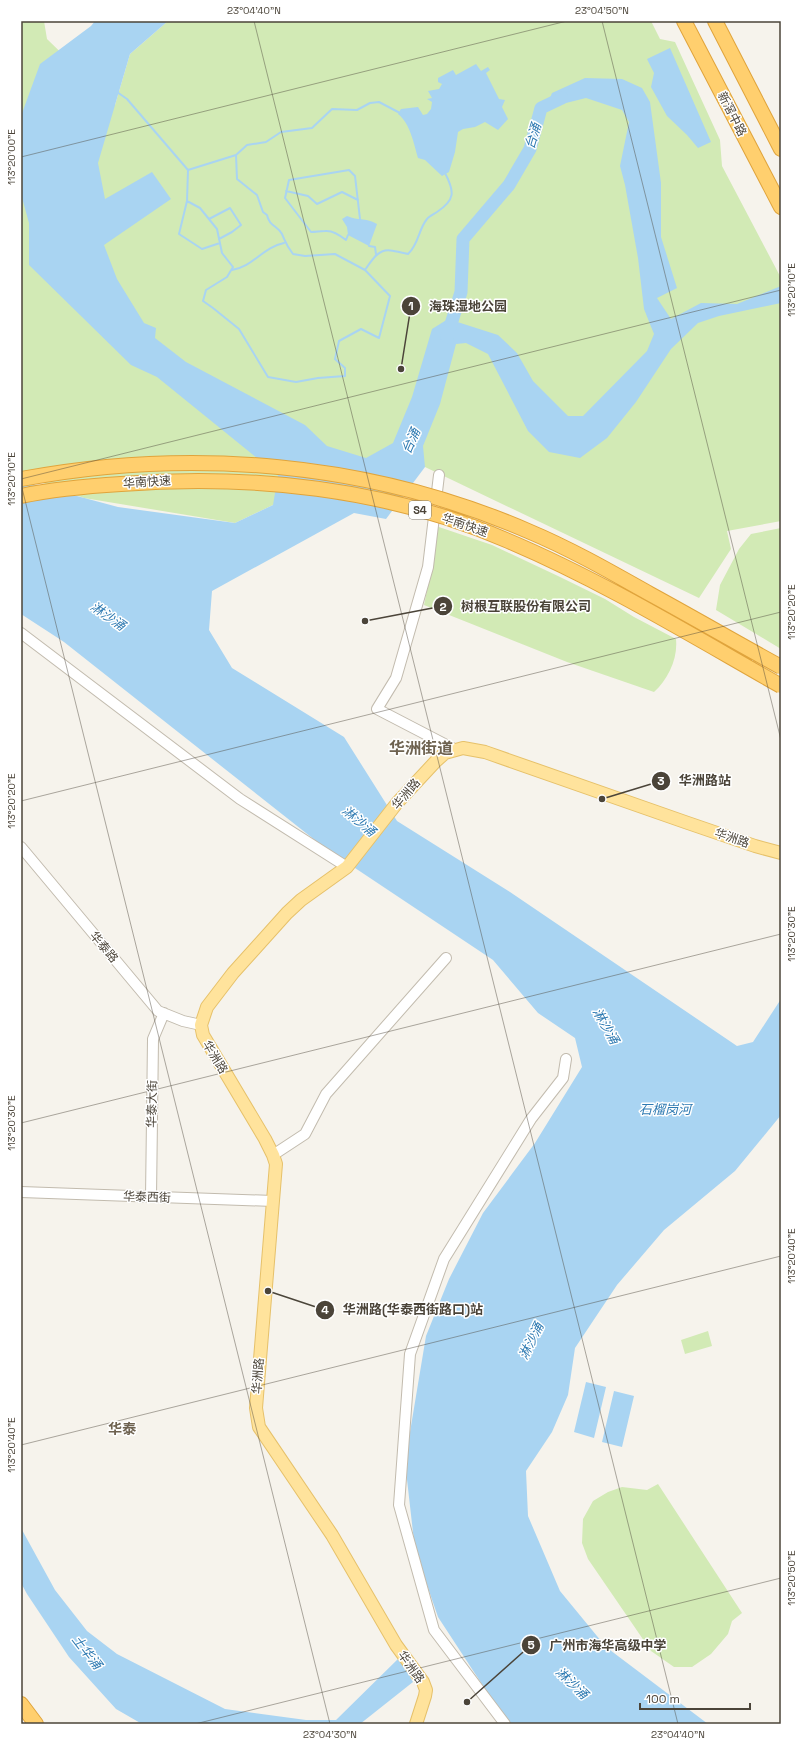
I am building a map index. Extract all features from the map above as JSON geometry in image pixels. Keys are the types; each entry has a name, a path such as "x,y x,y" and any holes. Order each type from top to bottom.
{"highway":[{"name":"新滘中路","path":"684,21 781,207"},
{"path":"715,21 781,149"},
{"name":"华南快速","path":"21,479 93,468 192,463 231,463 280,466 406,488 480,511 566,548 781,667"},
{"name":"华南快速","path":"21,496 43,491 123,484 179,480 224,480 310,488 423,511 504,539 572,570 781,686"},
{"path":"21,1704 36,1724"}],"main road":[{"name":"华洲路","path":"416,1724 426,1690 423,1682 406,1662 332,1535 259,1427 256,1408 267,1258 276,1174 274,1155 202,1035 200,1025 210,1001 287,913 301,900 347,866 397,803 436,761 445,753 463,748 485,752 755,846 781,853"}],"street":[{"path":"438,475 428,567 396,678 377,709 456,750"},
{"path":"21,633 240,799 347,866"},
{"name":"华泰路","path":"21,847 158,1011 183,1021 200,1025"},
{"path":"274,1155 305,1134 326,1094 446,958"},
{"name":"华泰大街","path":"150,1197 153,1039 164,1013"},
{"path":"505,1724 434,1630 399,1505 410,1354 444,1259 532,1119 562,1078 566,1059"},
{"name":"华泰西街","path":"21,1192 273,1201"}],"green space":[{"path":"21,21 44,21 47,39 115,105 130,54 168,21 651,21 660,39 675,42 720,140 722,166 781,278 781,521 727,531 731,549 699,598 425,467 385,459 273,505 235,523 84,498 21,475"},
{"path":"436,526 492,545 558,576 605,599 634,617 676,639 674,661 668,675 654,692 567,662 424,605 430,576"},
{"path":"781,528 781,649 716,610 720,585 739,549 751,534"},
{"path":"708,1331 712,1346 685,1354 681,1340"},
{"path":"658,1484 742,1613 732,1621 728,1634 711,1654 692,1667 674,1667 651,1651 588,1559 582,1543 583,1519 593,1501 608,1492 622,1487 647,1490"}],"water":[{"name":"石榴岗河","path":"95,21 168,21 130,54 98,163 105,199 152,172 171,199 104,245 117,279 144,323 156,328 155,338 186,362 305,425 327,446 366,458 393,443 412,397 432,329 448,319 498,335 517,353 533,381 568,416 583,416 647,351 654,334 644,309 638,258 625,185 620,166 629,122 622,110 586,98 558,105 547,105 552,93 585,78 622,79 642,88 650,102 661,183 661,237 677,288 657,298 671,319 701,303 737,304 781,286 781,303 719,316 698,323 671,349 636,402 607,438 580,458 549,452 528,431 488,354 466,343 456,344 440,404 423,446 425,467 386,519 354,513 212,591 209,630 232,668 344,737 397,821 510,892 737,1046 753,1042 781,999 781,1115 735,1171 664,1230 617,1285 575,1348 568,1395 552,1432 526,1471 528,1516 560,1591 606,1647 708,1724 508,1724 438,1617 415,1550 405,1462 426,1336 449,1279 483,1213 535,1143 582,1067 575,1038 538,1013 493,960 325,848 64,642 21,614 21,481 118,507 235,523 273,505 278,475 157,377 131,365 29,265 29,223 21,194 21,116 40,64 91,26"},
{"path":"670,48 711,142 698,148 667,116 651,87 654,73 647,59"},
{"path":"476,64 481,71 488,67 490,70 486,73 499,99 505,100 502,107 508,119 498,130 485,122 475,127 463,129 458,132 455,152 449,172 442,176 425,160 418,158 409,128 398,114 401,109 418,107 423,115 427,114 431,109 432,102 427,99 432,98 428,91 439,89 442,84 438,82 438,78 453,70 456,75"},
{"path":"347,216 369,220 377,224 369,246 348,235 347,227 342,219"},
{"path":"586,1382 606,1387 594,1438 574,1432"},
{"path":"614,1391 634,1396 622,1447 602,1442"},
{"name":"土华涌","path":"21,1528 55,1590 87,1631 117,1654 225,1709 306,1720 336,1720 400,1657 413,1682 360,1724 142,1724 116,1709 69,1657 27,1594 21,1583"}],"waterway":[{"path":"117,92 127,99 188,170 187,201 200,208 217,229 222,253 233,267 227,277 206,290 203,301 239,329 268,377 296,382 318,378 345,376 345,368 335,359 339,341 361,329 379,338 390,296 365,270 335,254 305,256 293,254 287,246 280,231 272,224 267,215 263,212 257,195 237,179 236,155"},
{"name":"台涌","path":"447,337 461,292 463,239 509,185 530,149 541,108 562,98"},
{"path":"188,170 236,155 247,145 266,142 281,132 312,128 332,109 357,110 370,103 379,102 400,113"},
{"path":"348,235 346,240 331,231 311,232 285,198 289,180 349,170 355,176 360,219"},
{"path":"365,270 370,262 383,251 387,250 408,254 412,250 424,223 430,216 443,208 452,195 452,191 445,173"},
{"path":"286,191 308,196 317,204 342,192 358,200"},
{"path":"187,201 179,234 202,249 220,243"},
{"path":"209,219 230,208 241,225 219,239"},
{"path":"232,270 246,265 270,248 284,243"},
{"path":"369,246 375,247 376,254"}],"place":[{"name":"海珠湿地公园","path":"401,369"},
{"name":"树根互联股份有限公司","path":"365,621"},
{"name":"华洲路站","path":"602,799"},
{"name":"华洲路(华泰西街路口)站","path":"268,1291"},
{"name":"广州市海华高级中学","path":"467,1702"}],"district":[{"name":"华洲街道","path":"421,748"},
{"name":"华泰","path":"122,1429"}],"water label":[{"name":"淋沙涌","path":"108,616"},
{"name":"淋沙涌","path":"359,821"},
{"name":"淋沙涌","path":"606,1026"},
{"name":"淋沙涌","path":"531,1341"},
{"name":"淋沙涌","path":"572,1683"}]}
